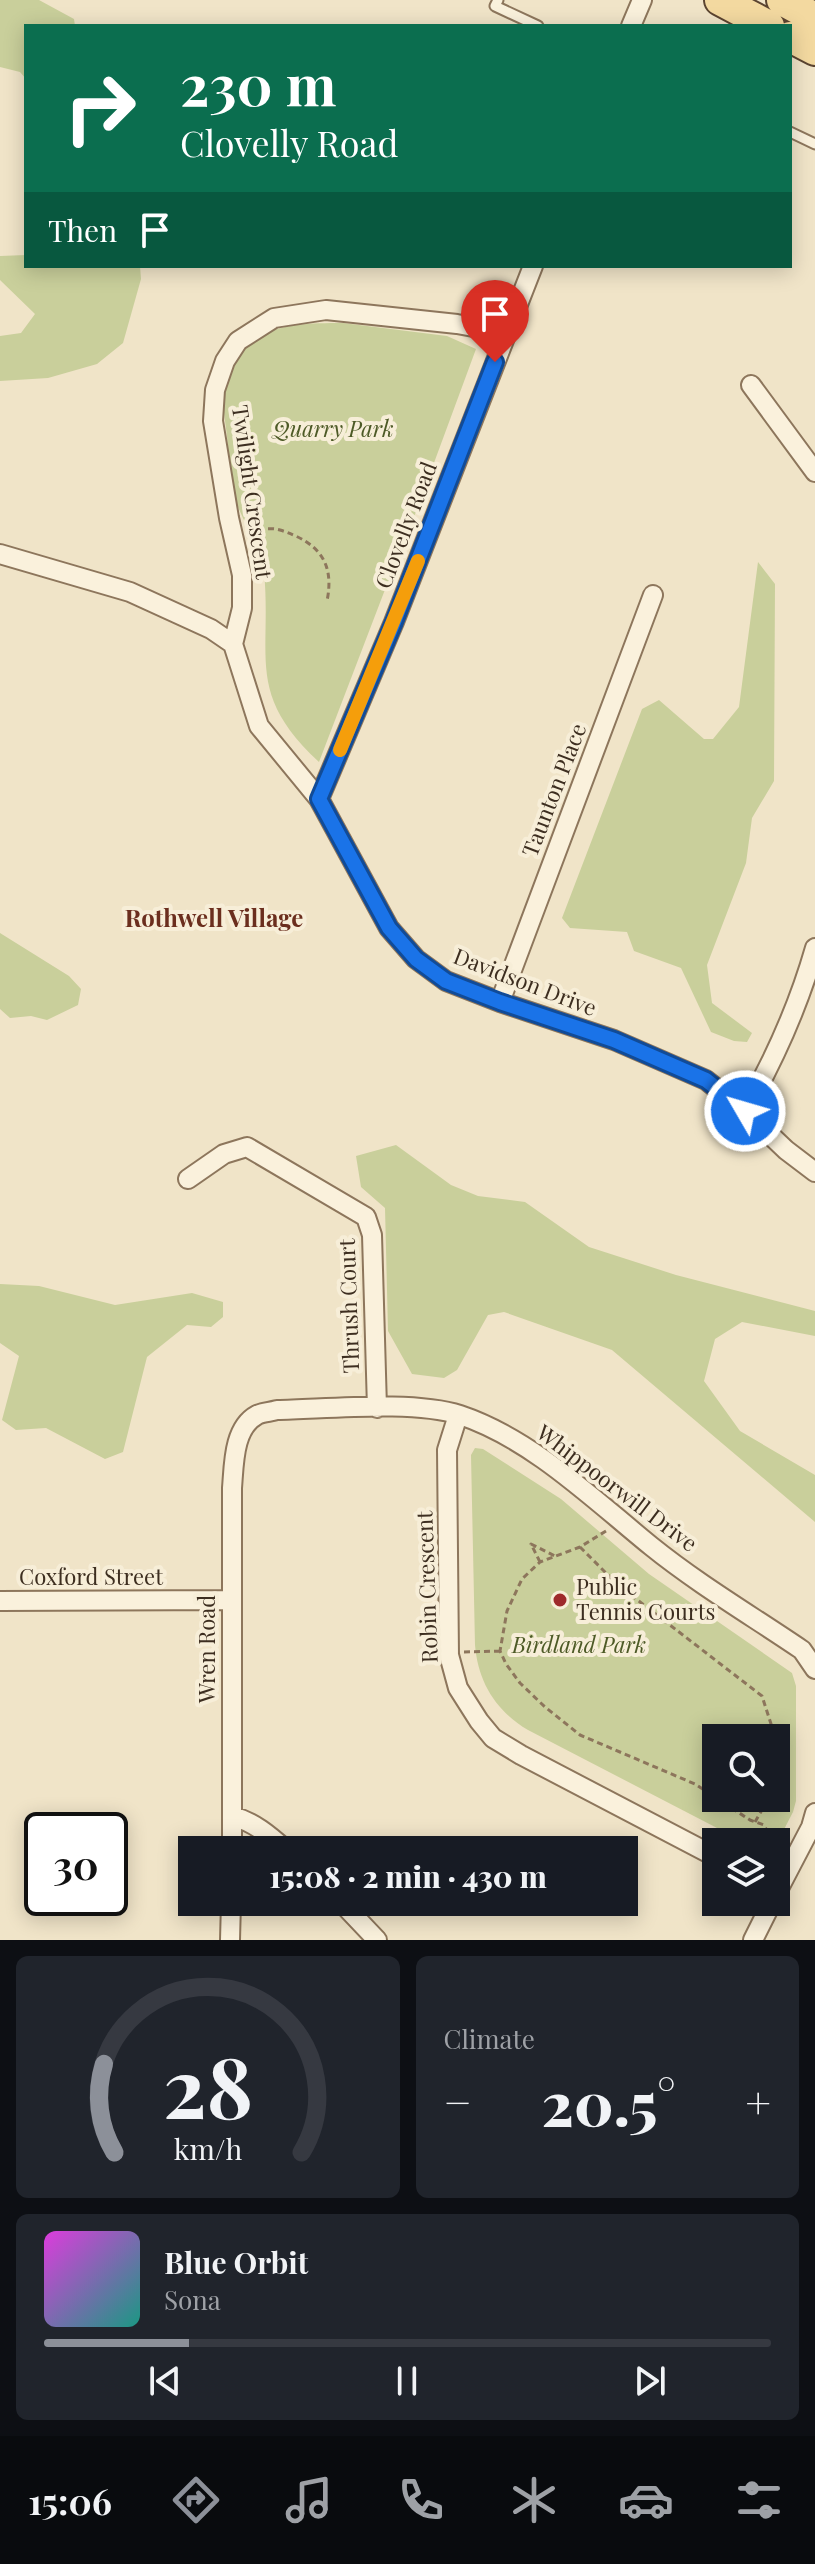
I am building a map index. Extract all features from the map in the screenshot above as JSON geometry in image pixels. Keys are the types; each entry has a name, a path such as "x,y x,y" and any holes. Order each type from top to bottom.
{"main road":[{"path":"720,0 763,24"},
{"path":"782,0 815,18"}],"street":[{"path":"632,24 642,0"},
{"name":"Clovelly Road","path":"319,799 394,622 532,268"},
{"name":"Twilight Crescent","path":"233,644 242,608 242,575 213,421 215,390 225,361 238,341 274,318 326,310 457,324 506,333"},
{"path":"751,385 815,472"},
{"path":"0,554 130,592 211,629 233,644"},
{"name":"Taunton Place","path":"500,1002 653,595"},
{"name":"Davidson Drive","path":"233,644 259,726 319,799 389,928 416,959 446,981 614,1040 706,1080 815,1172"},
{"path":"745,1111 760,1085 806,979 815,948"},
{"name":"Thrush Court","path":"188,1179 224,1154 247,1147 366,1217 372,1235 377,1408"},
{"path":"377,1408 405,1408 458,1415"},
{"name":"Wren Road","path":"232,1836 231,1600 235,1448 246,1425 258,1414 277,1410 377,1408"},
{"name":"Whippoorwill Drive","path":"458,1415 509,1439 567,1476 652,1546 802,1650 815,1669"},
{"name":"Robin Crescent","path":"458,1415 447,1450 449,1655 458,1688 493,1738 702,1850"},
{"name":"Coxford Street","path":"0,1601 231,1600"},
{"path":"790,1867 815,1813"},
{"path":"232,1816 246,1820 270,1836"},
{"path":"230,1940 231,1916"},
{"path":"354,1916 377,1940"},
{"path":"753,1940 765,1916"}],"lane":[{"path":"498,0 495,6 534,24"},
{"path":"792,133 815,144"}],"path":[{"path":"232,530 278,529 307,544 326,560 331,580 327,601"},
{"path":"623,1521 580,1547 540,1562 522,1579 507,1611 500,1651 520,1683 580,1735 695,1784 766,1828"},
{"path":"540,1562 531,1544 555,1556"},
{"path":"580,1547 618,1585 762,1696 771,1724"},
{"path":"449,1655 500,1651"},
{"path":"755,1822 761,1812"}],"green space":[{"path":"0,0 39,0 74,19 75,24 24,24 24,77 20,72 0,67"},
{"path":"24,255 24,268 140,268 141,279 123,343 97,364 48,378 0,381 0,336 21,333 35,314 0,280 0,256"},
{"name":"Quarry Park","path":"343,323 447,336 476,349 319,762 296,738 280,715 271,694 265,651 264,571 232,490 223,393 234,361 258,337 289,326"},
{"path":"758,562 775,584 774,781 752,818 746,863 707,965 712,1003 752,1033 747,1042 734,1041 711,1032 681,968 634,951 627,932 570,928 562,918 642,709 659,700 704,739 713,739 739,707"},
{"path":"0,933 69,976 81,989 78,1005 47,1020 31,1016 10,1018 0,1009"},
{"path":"396,1145 451,1185 478,1196 525,1202 589,1247 676,1275 815,1311 815,1336 742,1322 715,1339 704,1381 740,1431 815,1475 815,1522 612,1350 504,1312 488,1315 457,1370 444,1378 412,1374 388,1331 385,1208 361,1187 356,1156"},
{"path":"0,1284 39,1286 115,1305 192,1293 223,1302 223,1317 211,1327 187,1325 147,1357 123,1452 105,1459 46,1428 16,1430 2,1420 19,1356 0,1343"},
{"name":"Birdland Park","path":"475,1448 483,1449 561,1499 649,1574 792,1673 796,1686 796,1801 785,1828 717,1828 528,1730 507,1714 491,1694 480,1671 475,1645 471,1455"}],"slow traffic":[{"path":"340,750 418,561"}],"place":[{"name":"Public Tennis Courts","path":"560,1600"}],"district":[{"name":"Rothwell Village","path":"214,919"}],"route":[{"path":"495,362 394,622 319,799 389,928 416,959 446,981 614,1040 706,1080 745,1111"}]}
